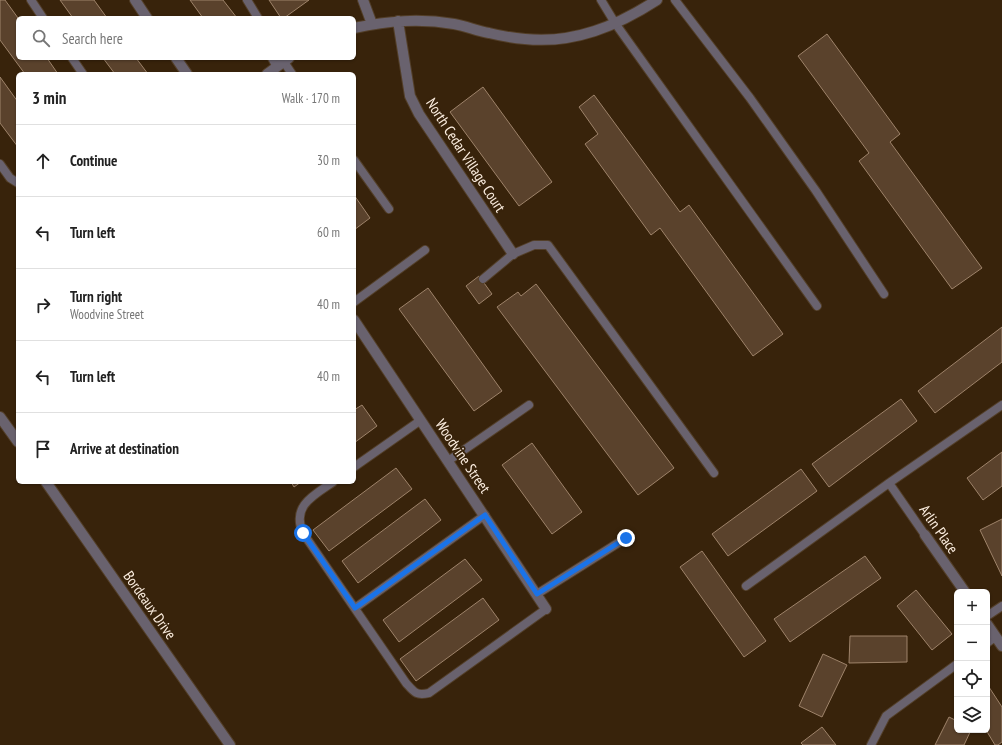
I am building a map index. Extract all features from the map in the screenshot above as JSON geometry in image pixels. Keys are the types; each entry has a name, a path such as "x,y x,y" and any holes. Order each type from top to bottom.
{"street":[{"path":"135,0 146,16"},
{"path":"363,0 372,24"},
{"path":"356,28 372,24 412,20 456,24 489,33 526,39 567,38 587,34 615,23 637,13 657,0"},
{"name":"North Cedar Village Court","path":"398,21 410,96 419,114 513,254"},
{"path":"177,60 186,72"},
{"path":"269,72 281,61"},
{"name":"Woodvine Street","path":"356,323 485,515 546,609"},
{"path":"0,417 16,439"},
{"name":"Bordeaux Drive","path":"47,484 230,745"},
{"name":"Arlin Place","path":"925,535 963,589"},
{"path":"988,625 1002,646"}],"lane":[{"path":"31,0 42,16"},
{"path":"247,0 257,16"},
{"path":"601,0 615,23 817,306"},
{"path":"675,0 750,98 816,191 884,294"},
{"path":"73,60 82,72"},
{"path":"281,61 290,72"},
{"path":"356,163 389,209"},
{"path":"0,164 10,178 16,182"},
{"path":"483,278 513,254 534,245 548,246 714,473"},
{"path":"356,301 425,250"},
{"path":"448,460 529,405"},
{"path":"746,586 1002,405"},
{"path":"356,466 421,420"},
{"path":"330,484 314,495 305,504 301,510 299,518 300,527 336,583 355,608 406,683 415,693 421,695 429,693 546,609"},
{"name":"Arlin Place","path":"889,484 925,535"},
{"path":"355,608 485,515"},
{"path":"537,594 626,538"},
{"path":"990,614 1002,606"},
{"path":"990,641 996,636"},
{"path":"871,745 886,716 954,666"}],"building":[{"path":"0,0 5,0 17,16 16,60 48,60 57,72 24,72 0,40"},
{"path":"60,0 94,0 106,16 72,16"},
{"path":"190,0 223,0 235,16 202,16"},
{"path":"269,0 309,0 287,16 280,16"},
{"path":"827,34 900,134 890,142 982,268 952,289 859,161 869,153 798,56"},
{"path":"104,60 138,60 146,72 114,72"},
{"path":"0,77 16,99 16,144 0,123"},
{"path":"483,87 552,182 519,206 450,112"},
{"path":"594,95 680,212 689,205 783,334 753,356 660,228 651,235 585,144 598,134 579,107"},
{"path":"356,198 370,218 356,228"},
{"path":"479,276 492,294 479,304 466,286"},
{"path":"536,284 674,468 638,495 497,307 518,292 521,296"},
{"path":"428,288 502,391 474,411 399,309"},
{"path":"1002,327 1002,362 935,413 918,391"},
{"path":"901,399 917,421 829,487 812,464"},
{"path":"362,405 377,426 356,442 356,409"},
{"path":"532,443 582,512 552,534 502,465"},
{"path":"1002,452 1002,486 983,500 967,478"},
{"path":"396,468 412,489 329,551 313,530"},
{"path":"801,469 817,491 728,556 712,534"},
{"path":"425,499 441,520 358,583 342,561"},
{"path":"1002,519 1002,576 980,530"},
{"path":"702,551 766,641 744,657 680,567"},
{"path":"865,556 881,578 790,642 774,619"},
{"path":"465,559 482,580 399,642 383,620"},
{"path":"916,590 952,634 932,650 897,606"},
{"path":"483,598 499,620 416,681 400,659"},
{"path":"850,636 907,636 907,662 849,663"},
{"path":"823,654 847,665 822,717 799,706"},
{"path":"990,689 1002,707 1002,742 995,745 988,733 990,733"},
{"path":"949,717 954,720 954,733 970,733 964,745 935,745"},
{"path":"822,727 836,745 803,745 801,743"}],"route":[{"path":"303,533 336,583 355,608 485,515 537,594 626,538"}]}
